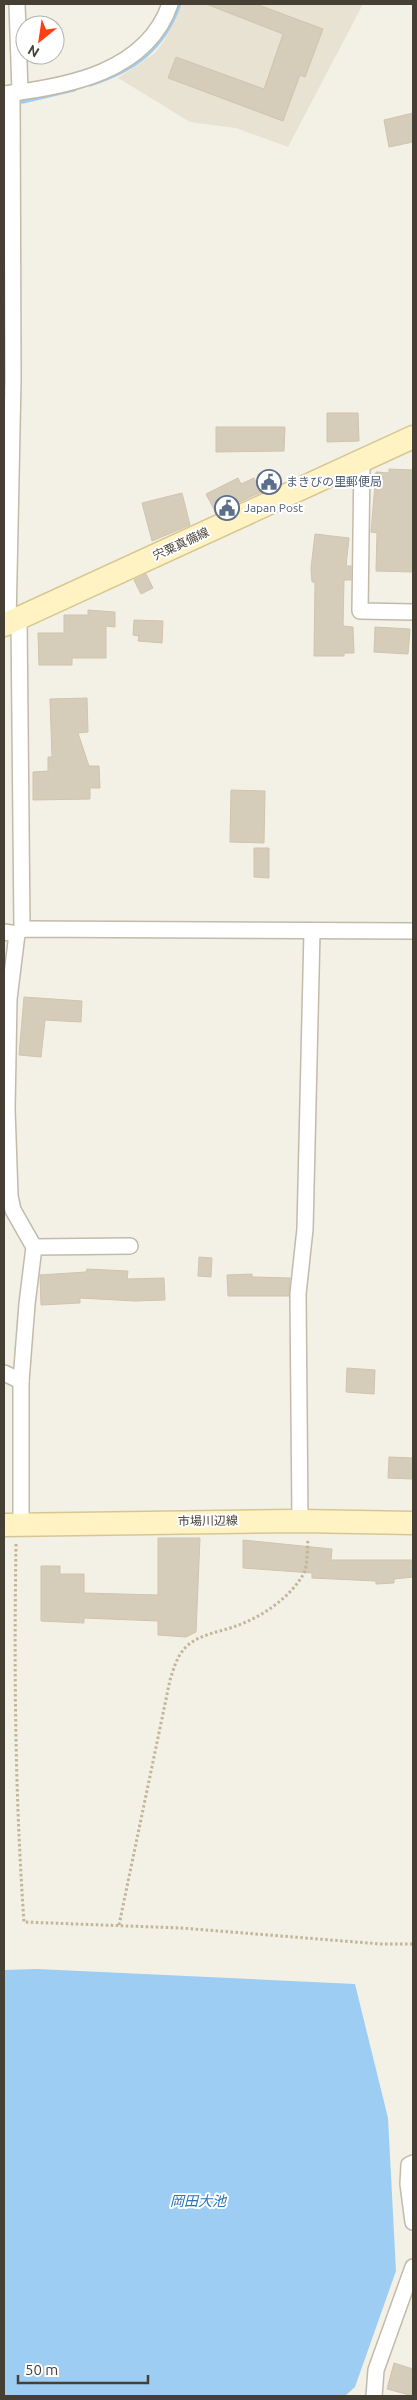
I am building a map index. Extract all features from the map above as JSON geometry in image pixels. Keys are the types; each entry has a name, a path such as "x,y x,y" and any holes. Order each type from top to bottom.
{"main road":[{"name":"宍粟真備線","path":"10,622 413,437"},
{"name":"市場川辺線","path":"13,1525 305,1521 413,1523"}],"street":[{"path":"13,1525 27,1304 34,1247 13,1210 10,1196 5,1107 6,999 14,932 7,438 13,380 12,96 17,4"},
{"path":"12,96 77,82 129,58 151,40 166,17 170,4"},
{"path":"362,461 360,610 413,612"},
{"path":"14,932 413,931"},
{"path":"305,1521 298,1294 305,1229 312,932"},
{"path":"34,1247 130,1246"},
{"path":"4,1373 22,1381"},
{"path":"413,2163 409,2165 408,2184 413,2222"},
{"path":"374,2396 376,2370 413,2267"}],"path":[{"path":"119,1925 170,1680 176,1660 187,1646 209,1634 237,1626 261,1615 289,1592 305,1572 305,1521"},
{"path":"13,1525 17,1831 24,1922 119,1925 413,1944"}],"shaded area":[{"path":"182,4 363,4 288,147 236,128 190,122 118,78 155,53 164,41"}],"water":[{"name":"岡田大池","path":"37,1969 355,1984 388,2118 396,2271 355,2387 345,2396 4,2396 4,1970"}],"building":[{"path":"206,4 256,4 323,29 305,77 300,75 283,121 168,78 176,57 264,89 283,34"},
{"path":"413,113 413,142 389,147 384,120"},
{"path":"327,413 358,413 359,441 327,442"},
{"path":"216,427 285,427 284,451 216,452"},
{"path":"389,469 413,470 413,572 376,571 377,533 371,532 376,472 389,473"},
{"name":"Japan Post","path":"238,478 241,484 254,478 261,492 216,513 206,494"},
{"path":"182,493 190,525 152,541 142,503"},
{"path":"315,534 349,538 346,566 351,566 351,580 344,580 343,626 353,627 354,653 344,653 344,656 314,656 315,582 312,582 311,568"},
{"path":"146,574 153,588 141,594 134,580"},
{"path":"88,610 115,612 115,627 106,626 106,658 72,658 72,665 39,665 38,633 64,633 64,615 88,615"},
{"path":"134,620 163,621 162,643 138,641 139,636 133,635"},
{"path":"375,627 410,629 408,654 374,652"},
{"path":"87,698 88,732 78,733 89,766 99,766 100,788 90,788 90,799 33,800 33,772 48,771 48,757 52,757 50,699"},
{"path":"231,790 265,791 264,843 230,842"},
{"path":"254,848 269,848 269,878 254,877"},
{"path":"24,997 82,1001 81,1022 45,1020 41,1057 19,1055"},
{"path":"199,1257 212,1258 211,1277 198,1276"},
{"path":"87,1269 128,1271 127,1279 164,1278 165,1300 135,1301 80,1298 80,1303 41,1305 40,1275 86,1272"},
{"path":"252,1274 252,1277 290,1278 289,1296 228,1296 227,1275"},
{"path":"347,1368 375,1370 374,1394 346,1392"},
{"path":"389,1457 413,1458 413,1479 388,1478"},
{"path":"158,1538 200,1538 196,1632 186,1637 158,1635 158,1621 84,1618 84,1623 41,1621 41,1566 60,1566 60,1574 84,1574 84,1593 158,1595"},
{"path":"243,1540 332,1549 331,1560 413,1560 413,1577 394,1579 394,1583 376,1584 376,1581 312,1578 312,1573 243,1568"},
{"path":"394,2363 413,2369 413,2396 387,2389"}],"waterway":[{"path":"90,84 120,72 145,56 165,34 179,4"},
{"path":"4,103 23,101 74,89"}],"place":[{"name":"まきびの里郵便局","path":"269,482"},
{"name":"Japan Post","path":"227,508"}]}
